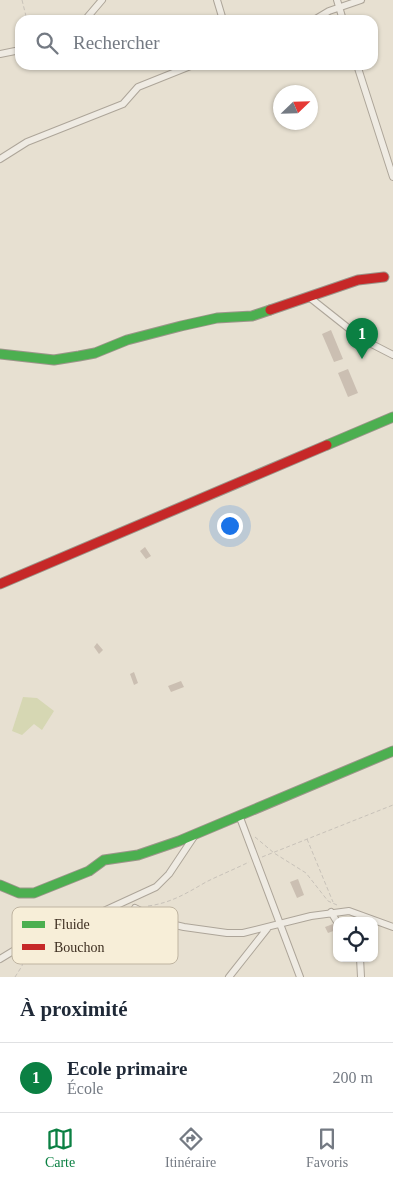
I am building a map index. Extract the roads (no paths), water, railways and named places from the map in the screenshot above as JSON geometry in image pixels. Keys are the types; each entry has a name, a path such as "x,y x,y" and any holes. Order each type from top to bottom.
{"street":[{"path":"89,15 102,0"},
{"path":"217,0 222,15"},
{"path":"337,0 341,15"},
{"path":"324,15 361,0"},
{"path":"0,54 15,51"},
{"path":"0,159 28,142 123,104 138,88 181,70"},
{"path":"359,70 393,177"},
{"path":"0,354 54,360 96,353 127,340 218,318 252,316 358,280 384,277"},
{"path":"309,297 362,339 393,355"},
{"path":"0,584 393,417"},
{"path":"0,885 19,894 34,893 89,872 104,860 138,855 195,834 393,751"},
{"path":"239,815 300,977"},
{"path":"112,907 156,886 169,874 195,834"},
{"path":"178,926 243,934 331,912 349,911 393,927"},
{"path":"331,912 334,917"},
{"path":"229,977 267,929"},
{"path":"0,959 12,952"},
{"path":"360,962 361,977"}],"place":[{"name":"Ecole primaire","path":"362,359"}]}
